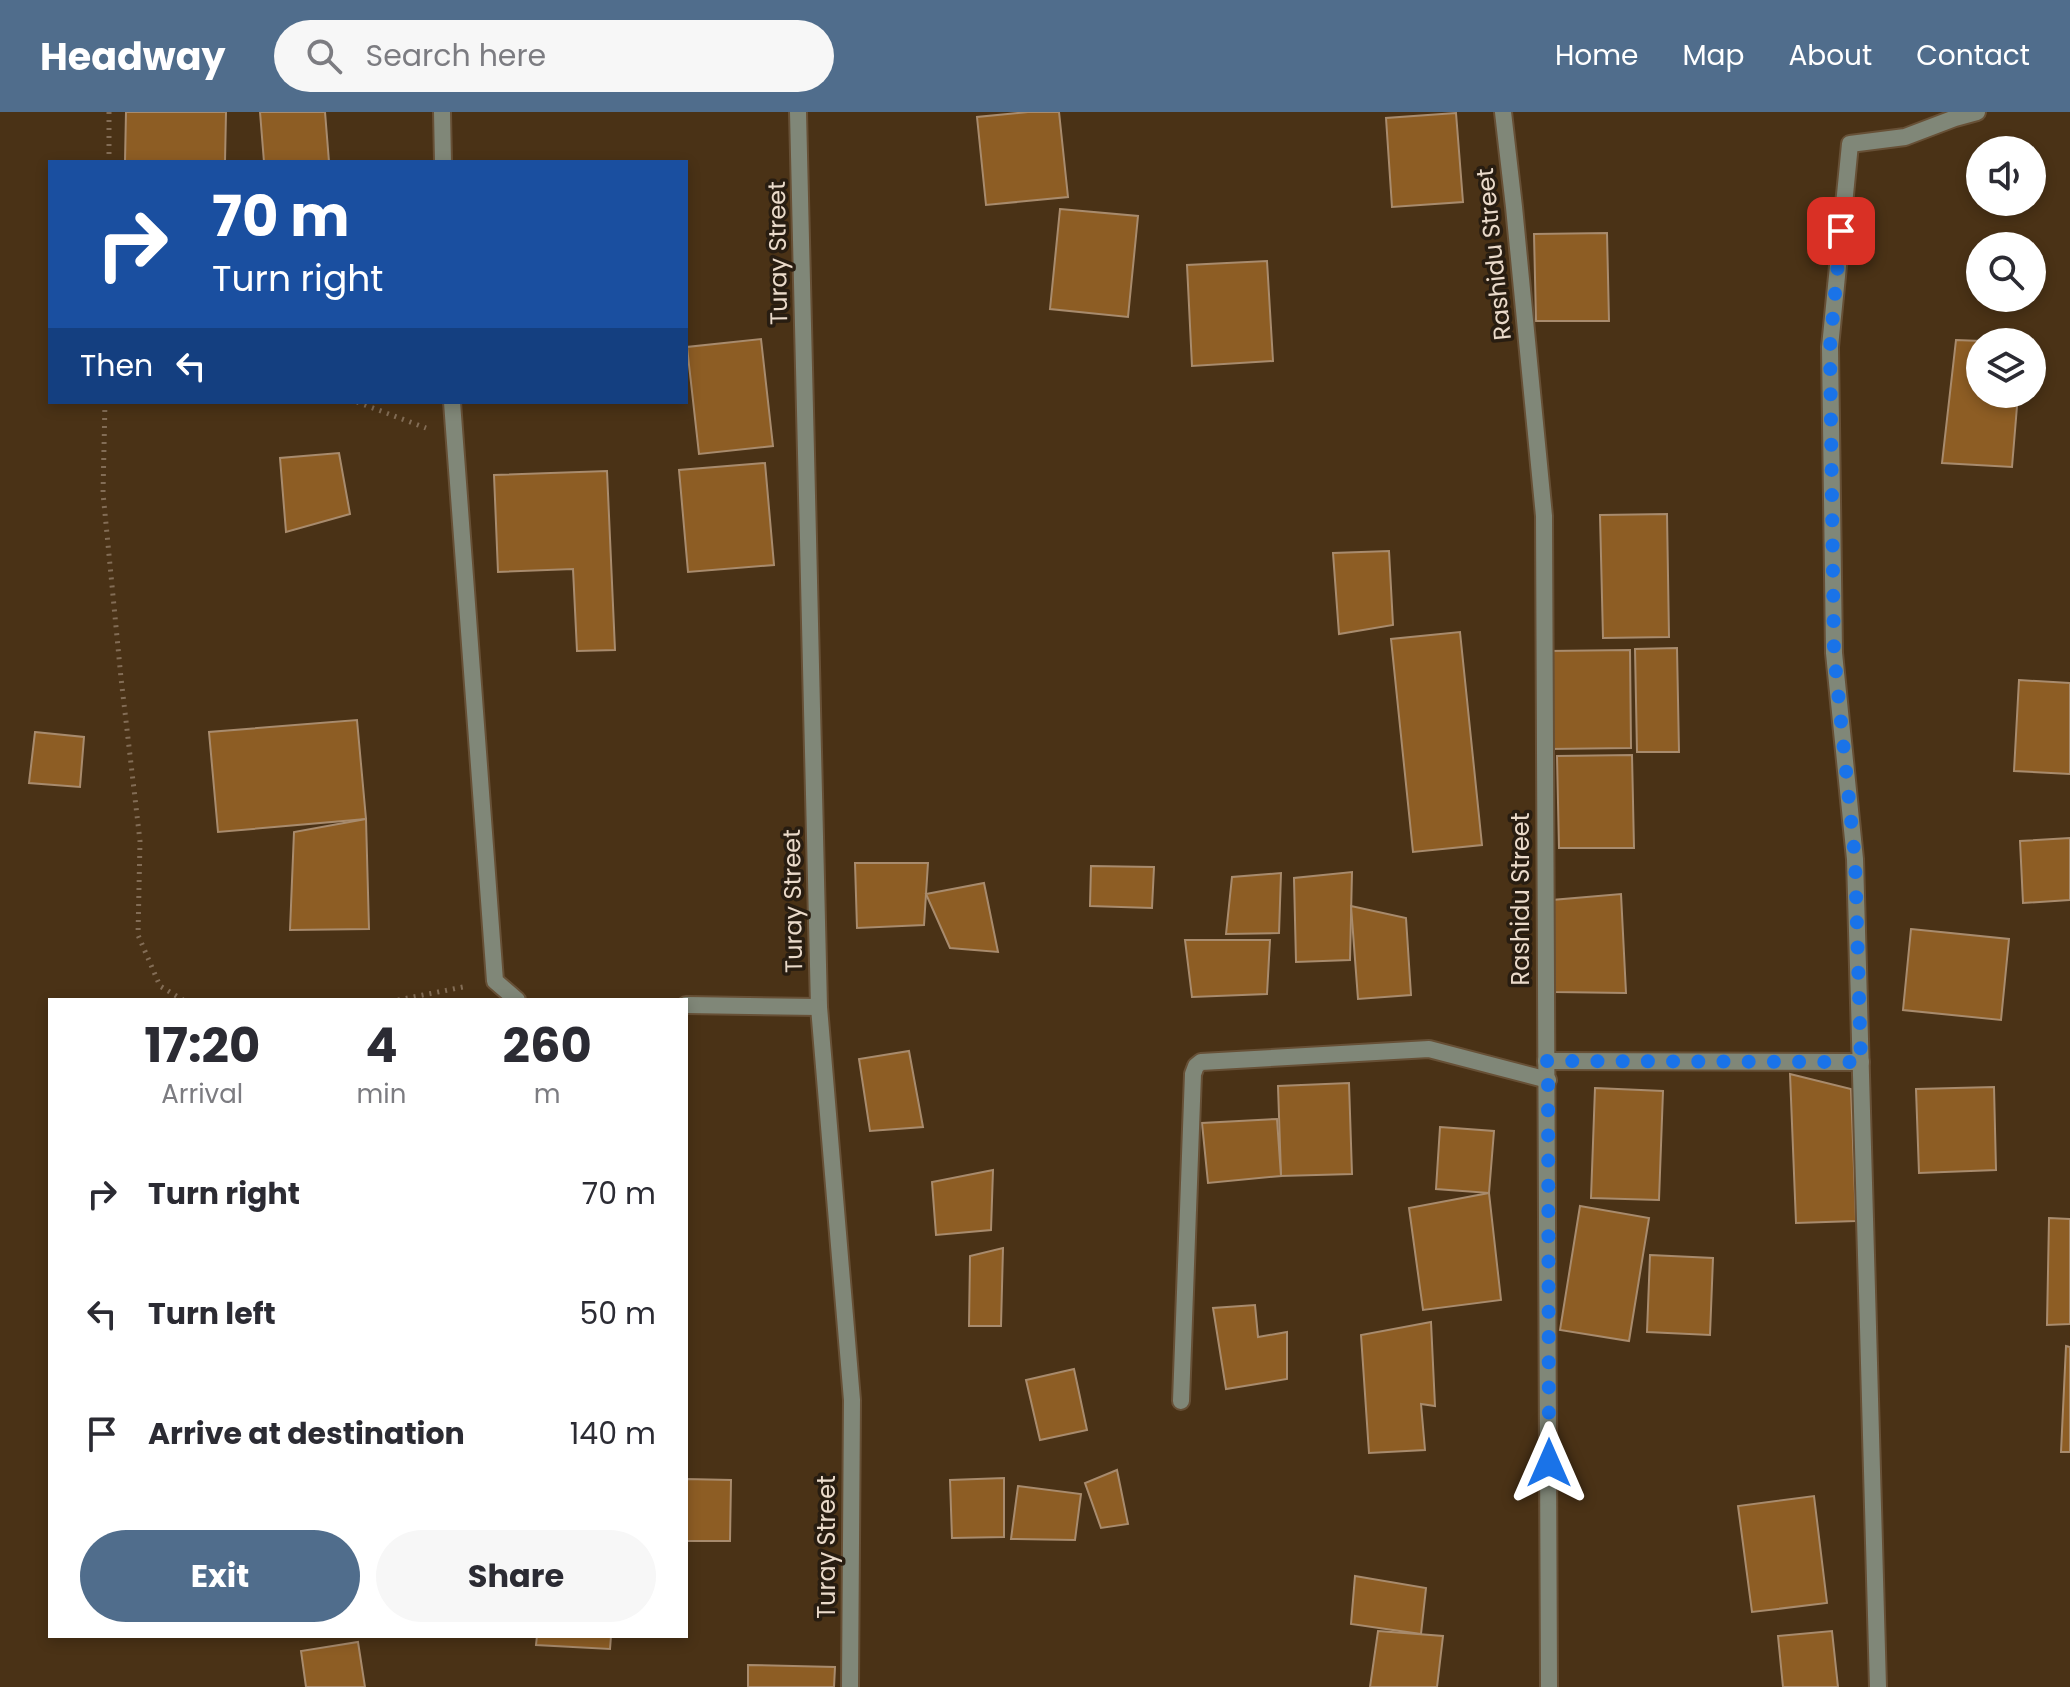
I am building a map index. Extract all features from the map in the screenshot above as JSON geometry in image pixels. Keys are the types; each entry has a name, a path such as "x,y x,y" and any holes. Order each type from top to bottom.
{"street":[{"path":"442,112 443,160"},
{"name":"Turay Street","path":"798,112 819,1007 852,1400 850,1687"},
{"name":"Rashidu Street","path":"1503,112 1544,516 1549,1687"},
{"path":"1878,1687 1855,859 1834,653 1830,347 1850,144 1905,137 1977,112"},
{"path":"452,404 495,981 515,998"},
{"path":"688,1005 819,1007"},
{"path":"1181,1401 1193,1074 1196,1066 1201,1062 1429,1049 1548,1080"},
{"path":"1546,1061 1861,1062"}],"path":[{"path":"109,112 109,160"},
{"path":"105,404 103,493 140,841 138,935 160,986 180,998"},
{"path":"362,404 453,438"},
{"path":"408,998 495,981"}],"building":[{"path":"126,112 226,112 225,160 125,160"},
{"path":"260,112 325,112 329,160 264,160"},
{"path":"1059,112 1068,197 986,205 977,117"},
{"path":"1456,113 1463,202 1392,207 1386,118"},
{"path":"1060,209 1138,216 1128,317 1050,309"},
{"path":"1607,233 1609,321 1536,321 1534,234"},
{"path":"1267,261 1273,361 1192,366 1187,265"},
{"path":"761,339 773,446 699,454 688,347"},
{"path":"1956,340 1966,340 1966,408 2017,408 2012,467 1942,463"},
{"path":"339,453 350,514 286,532 280,458"},
{"path":"765,463 774,565 688,572 679,470"},
{"path":"607,471 615,650 577,651 573,569 498,572 494,475"},
{"path":"1667,514 1669,637 1603,638 1600,515"},
{"path":"1389,551 1393,625 1339,634 1333,553"},
{"path":"1460,632 1482,845 1413,852 1391,639"},
{"path":"1677,648 1679,752 1637,752 1635,649"},
{"path":"1630,650 1631,748 1548,749 1547,651"},
{"path":"2019,680 2070,683 2070,774 2014,771"},
{"path":"357,720 366,819 218,832 209,732"},
{"path":"35,732 84,737 80,787 29,783"},
{"path":"1632,755 1634,848 1559,848 1557,756"},
{"path":"366,819 369,929 290,930 294,832"},
{"path":"2070,838 2070,900 2023,903 2020,841"},
{"path":"855,863 928,863 924,925 857,928"},
{"path":"1091,866 1154,867 1152,908 1090,906"},
{"path":"1352,872 1350,960 1296,962 1294,878"},
{"path":"1281,873 1279,933 1226,934 1232,877"},
{"path":"984,883 998,952 950,948 926,894"},
{"path":"1621,894 1626,993 1555,992 1552,900"},
{"path":"1351,906 1406,918 1411,995 1358,999"},
{"path":"1911,929 2009,939 2001,1020 1903,1010"},
{"path":"1185,940 1270,940 1267,994 1192,997"},
{"path":"909,1051 923,1127 870,1131 859,1059"},
{"path":"1790,1074 1851,1089 1856,1221 1796,1223"},
{"path":"1349,1083 1352,1174 1281,1176 1278,1086"},
{"path":"1994,1087 1996,1170 1919,1173 1916,1089"},
{"path":"1595,1088 1663,1091 1659,1200 1591,1198"},
{"path":"1277,1119 1281,1176 1208,1183 1202,1123"},
{"path":"1440,1127 1494,1131 1489,1193 1436,1189"},
{"path":"993,1170 991,1230 936,1235 932,1182"},
{"path":"1489,1193 1501,1300 1423,1310 1409,1208"},
{"path":"1580,1206 1649,1218 1629,1341 1560,1330"},
{"path":"2049,1218 2070,1219 2070,1324 2047,1325"},
{"path":"1003,1248 1001,1326 969,1326 970,1256"},
{"path":"1650,1255 1713,1258 1710,1335 1647,1332"},
{"path":"1255,1305 1258,1337 1287,1332 1287,1379 1226,1389 1213,1308"},
{"path":"1431,1322 1435,1406 1421,1404 1425,1450 1369,1453 1361,1335"},
{"path":"2066,1346 2070,1347 2070,1452 2061,1452"},
{"path":"1074,1369 1087,1430 1040,1440 1026,1380"},
{"path":"1117,1470 1128,1524 1101,1528 1085,1483"},
{"path":"1004,1478 1004,1537 952,1538 950,1480"},
{"path":"688,1479 731,1480 730,1541 688,1541"},
{"path":"1018,1486 1081,1494 1075,1540 1011,1539"},
{"path":"1814,1496 1827,1603 1752,1612 1738,1506"},
{"path":"1355,1576 1426,1588 1421,1634 1351,1624"},
{"path":"1378,1631 1443,1636 1437,1687 1370,1687"},
{"path":"1832,1631 1838,1687 1783,1687 1778,1636"},
{"path":"537,1638 611,1638 610,1649 536,1645"},
{"path":"358,1642 365,1687 306,1687 301,1651"},
{"path":"748,1665 835,1667 834,1687 748,1687"}],"route":[{"path":"1549,1463 1546,1061 1861,1062 1855,859 1834,653 1830,347 1841,231"}]}
